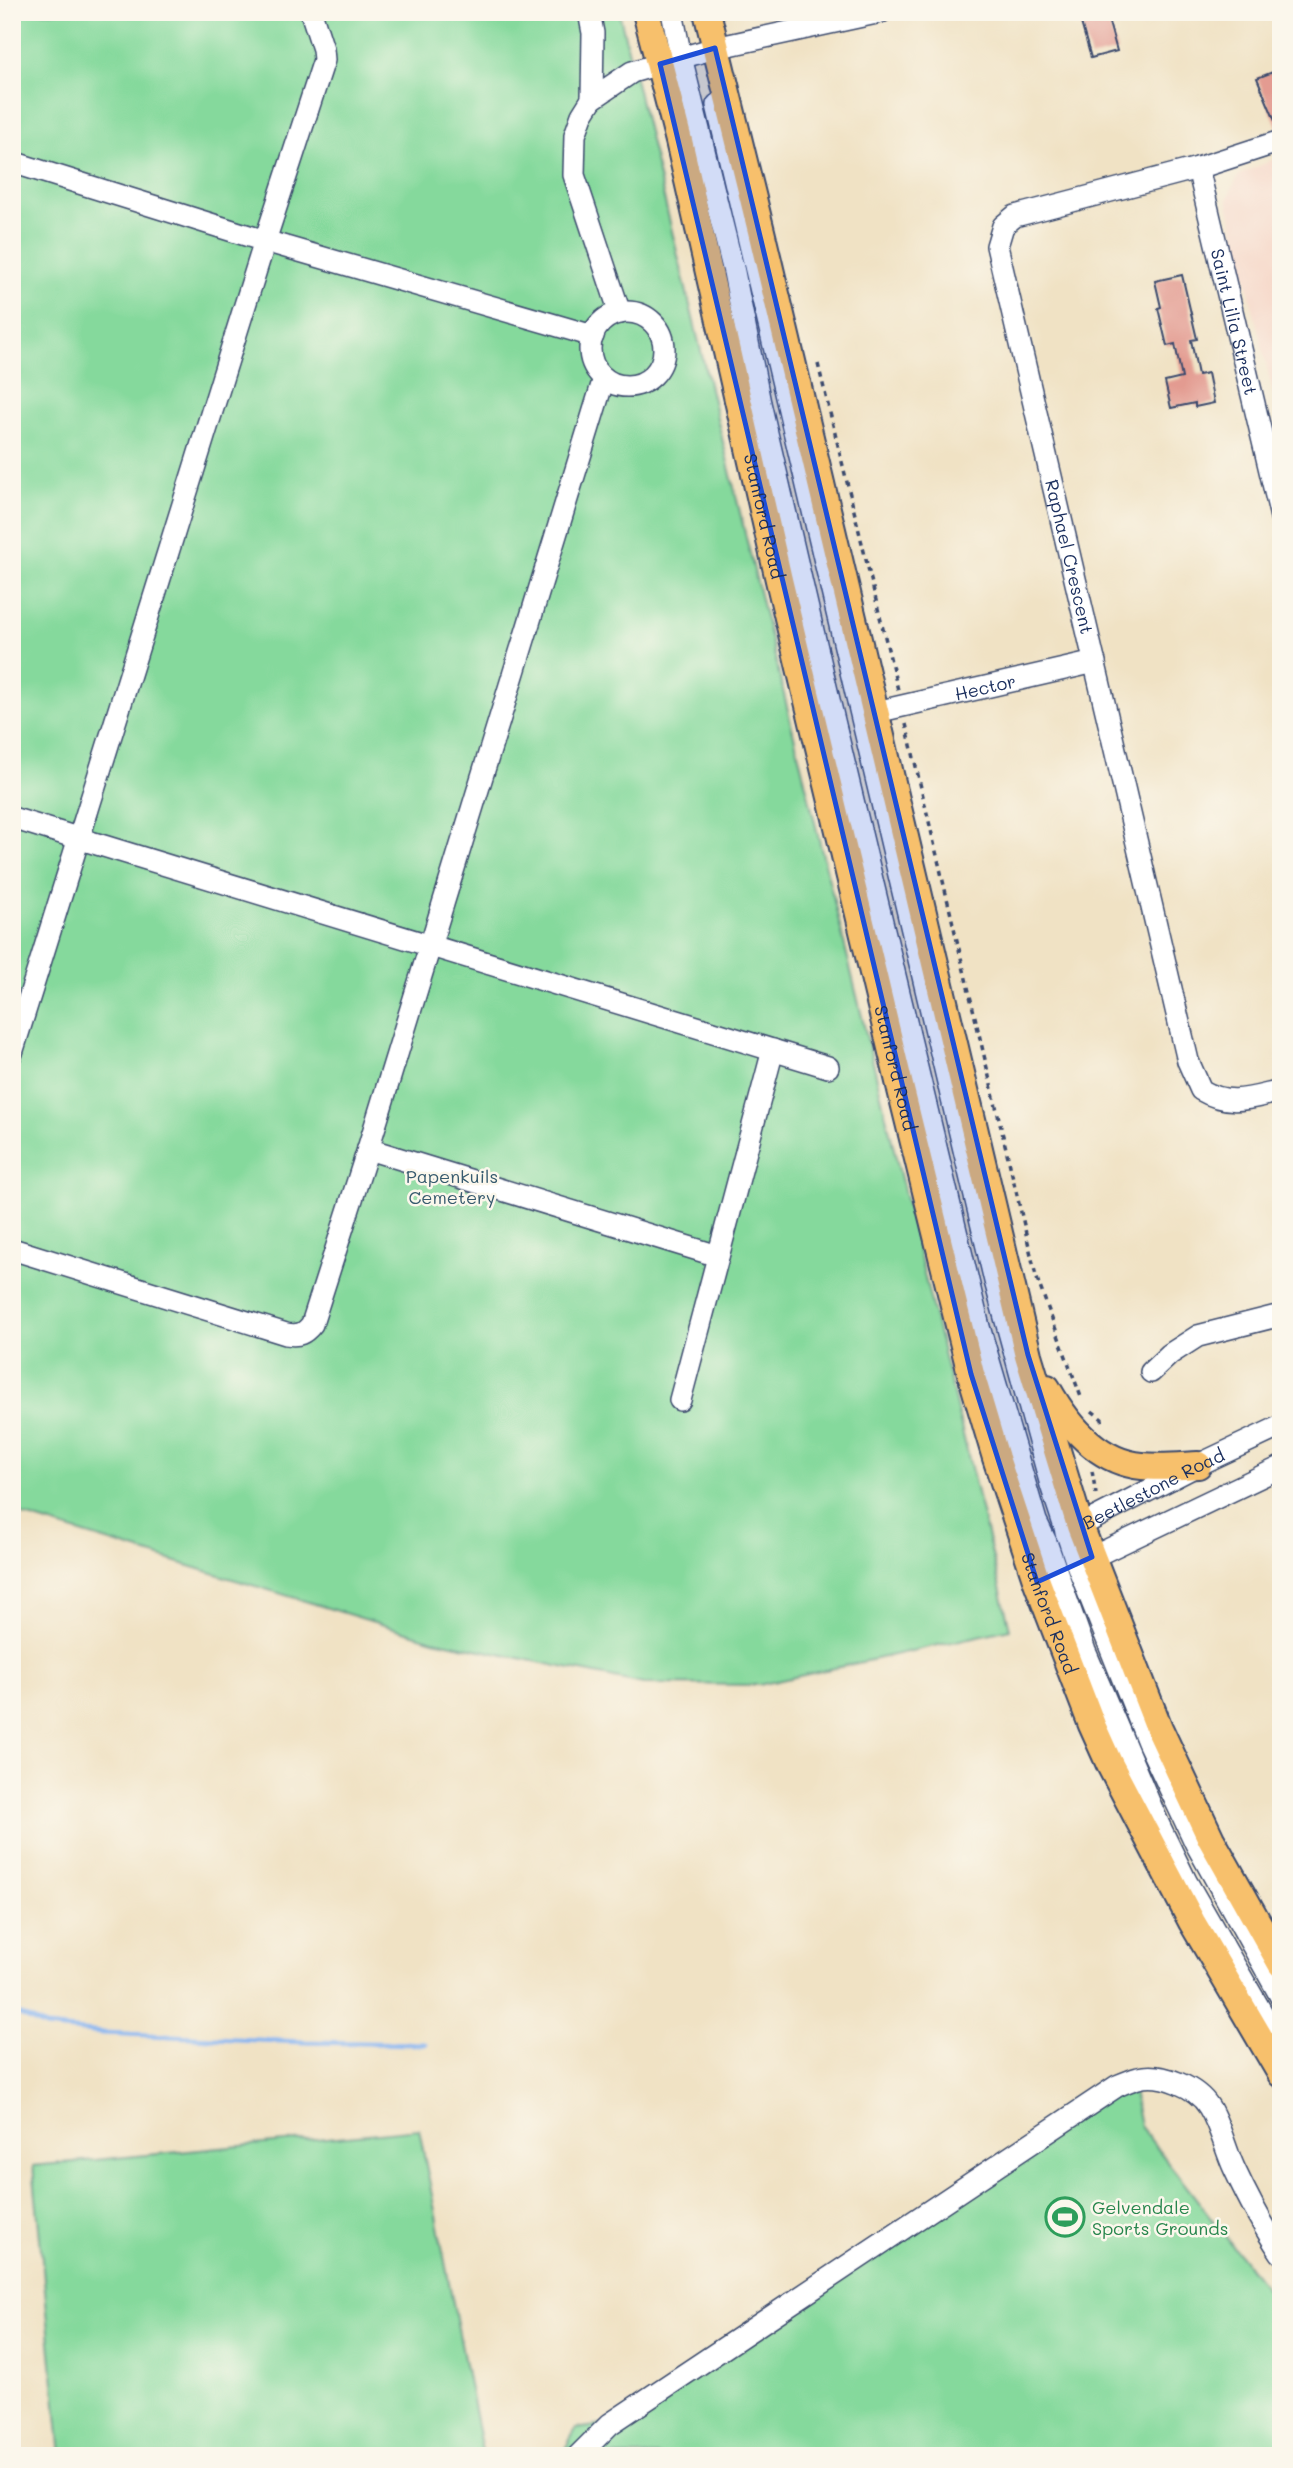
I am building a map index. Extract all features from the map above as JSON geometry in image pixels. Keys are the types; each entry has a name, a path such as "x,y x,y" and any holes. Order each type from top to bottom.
{"main road":[{"name":"Stanford Road","path":"646,12 670,60 779,580 971,1374 1036,1546 1092,1725 1192,1922 1261,2044 1281,2074"},
{"path":"707,12 709,50 739,140 1028,1355 1073,1530 1159,1728 1211,1839 1281,1964"},
{"path":"1028,1355 1065,1415 1080,1434 1098,1448 1127,1464 1198,1465"}],"street":[{"path":"12,1053 324,60 311,12"},
{"path":"589,12 593,33 592,99"},
{"path":"670,60 672,12"},
{"path":"620,313 574,175 575,135 582,115 592,99 632,72 670,60 881,12"},
{"path":"709,50 995,1281 1028,1406 1073,1530"},
{"name":"Raphael Crescent","path":"1281,141 1198,168 1015,216 1003,226 997,246 1188,1061 1201,1090 1226,1101 1281,1091"},
{"path":"12,162 265,241 593,336"},
{"name":"Saint Lilia Street","path":"1198,168 1281,517"},
{"path":"620,313 643,316 660,331 664,353 661,364 655,374 636,385 613,383 596,369 592,359 593,336 608,317 620,313"},
{"path":"12,1249 286,1334 297,1336 305,1333 312,1324 369,1149 604,378"},
{"name":"Hector","path":"876,712 1095,663"},
{"path":"12,818 828,1067"},
{"path":"680,1400 772,1050"},
{"path":"369,1149 718,1256"},
{"path":"1152,1372 1177,1349 1198,1336 1281,1315"},
{"name":"Beetlestone Road","path":"1036,1546 1281,1426"},
{"name":"Beetlestone Road","path":"1047,1578 1281,1467"},
{"path":"1085,1561 1135,1712 1165,1780 1227,1903 1281,1997"},
{"path":"1047,1578 1085,1651 1158,1823 1214,1932 1281,2046"},
{"path":"578,2456 610,2424 1117,2086 1140,2077 1186,2086 1201,2096 1210,2109 1258,2219 1281,2253"}],"path":[{"path":"818,364 902,706 1036,1276 1085,1404 1103,1421 1098,1448"}],"highlighted area":[{"path":"715,48 1028,1355 1092,1557 1037,1582 971,1374 660,64"}],"shaded area":[{"path":"1281,156 1281,427 1227,199 1239,175"}],"green space":[{"name":"Papenkuils Cemetery","path":"12,12 619,12 1010,1629 759,1685 643,1684 433,1640 12,1512"},
{"name":"Gelvendale Sports Grounds","path":"1117,2086 1133,2092 1140,2126 1281,2308 1281,2456 561,2456 576,2429 610,2424"},
{"path":"419,2129 483,2456 61,2456 33,2166"}],"building":[{"path":"1084,12 1106,12 1117,51 1091,58 1080,19 1085,18"},
{"path":"1281,69 1281,128 1278,128 1257,78"},
{"path":"1182,275 1197,339 1191,340 1198,375 1208,373 1214,403 1195,407 1195,403 1171,408 1165,382 1182,378 1175,344 1167,346 1155,281"}],"waterway":[{"path":"12,2011 45,2027 103,2033 304,2042 425,2044"}],"place":[{"name":"Gelvendale Sports Grounds","path":"1065,2217"}]}
